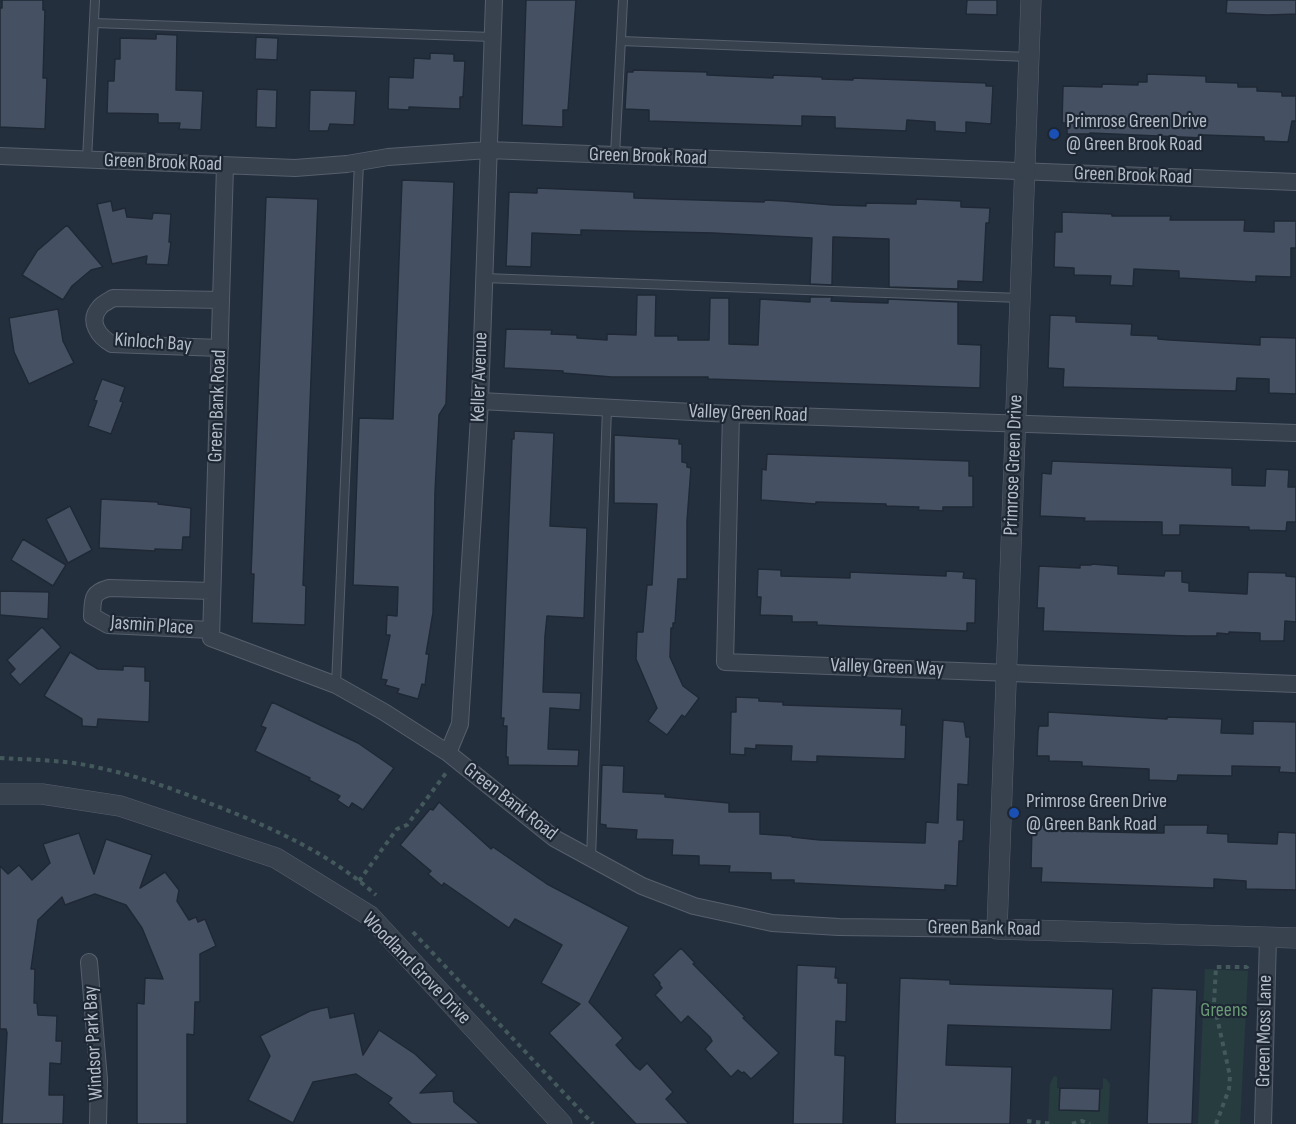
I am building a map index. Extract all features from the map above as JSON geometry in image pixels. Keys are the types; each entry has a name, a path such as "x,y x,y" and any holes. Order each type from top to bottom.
{"street":[{"name":"Keller Avenue","path":"452,756 460,724 480,401 494,0"},
{"name":"Primrose Green Drive","path":"997,929 1031,0"},
{"name":"Green Brook Road","path":"0,156 295,168 398,156 488,150 1296,182"},
{"name":"Green Bank Road","path":"225,166 211,638 336,685 384,712 452,756 554,838 642,886 694,906 772,923 839,927 997,929 1296,938"},
{"name":"Kinloch Bay","path":"219,348 112,344 101,338 95,328 95,315 100,306 113,298 221,300"},
{"name":"Valley Green Road","path":"480,401 731,414 1015,423"},
{"name":"Valley Green Way","path":"731,414 725,662 1296,684"},
{"path":"1015,423 1296,433"},
{"name":"Jasmin Place","path":"211,630 108,625 92,616 93,598 99,591 108,588 212,591"},
{"name":"Woodland Grove Drive","path":"0,794 42,794 120,806 276,858 369,916 561,1124"},
{"name":"Green Moss Lane","path":"1263,1124 1268,937"},
{"name":"Windsor Park Bay","path":"89,962 99,1080 98,1124"}],"lane":[{"path":"87,160 95,0"},
{"path":"615,156 623,0"},
{"path":"94,23 492,36"},
{"path":"621,41 1029,57"},
{"path":"336,685 359,162"},
{"path":"483,278 1020,298"},
{"path":"591,859 607,408"}],"path":[{"path":"359,881 397,829 407,825 452,756"},
{"path":"1216,1124 1229,1089 1230,1076 1214,1004 1216,967 1247,967 1268,937"},
{"path":"1027,1121 1053,1124"},
{"path":"1072,1124 1082,1121 1090,1124"}],"green space":[{"name":"Greens","path":"1205,969 1248,971 1240,1124 1198,1124"},
{"path":"1054,1076 1057,1077 1057,1088 1060,1088 1059,1110 1099,1111 1100,1089 1103,1089 1103,1078 1106,1079 1110,1084 1108,1124 1048,1124 1050,1084"}],"building":[{"path":"2,0 43,0 43,10 45,10 43,78 47,78 45,129 0,127 0,8 2,8"},
{"path":"526,0 576,0 568,110 563,110 563,127 522,125"},
{"path":"967,0 997,0 997,15 966,14"},
{"path":"1227,0 1296,0 1296,14 1226,13"},
{"path":"156,34 177,35 176,90 203,91 201,130 179,129 180,123 158,123 158,114 107,113 108,81 114,81 115,59 120,59 120,38 156,39"},
{"path":"256,37 278,38 277,60 255,59"},
{"path":"430,53 454,54 454,61 465,61 460,109 409,107 409,110 388,109 389,77 413,78 414,58 430,59"},
{"path":"633,70 707,72 707,75 773,78 773,75 822,77 822,79 986,83 986,86 993,86 991,124 966,122 966,133 935,131 935,122 907,120 906,131 835,128 835,117 802,116 802,126 649,121 649,110 625,109 627,72 633,72"},
{"path":"1147,74 1206,76 1206,82 1238,83 1238,87 1257,87 1257,91 1282,92 1282,96 1296,96 1296,121 1292,121 1288,142 1264,141 1264,137 1203,135 1203,138 1067,134 1067,123 1062,123 1063,86 1138,85 1138,82 1147,82"},
{"path":"257,89 277,90 276,128 256,127"},
{"path":"310,90 356,91 354,125 330,124 328,131 309,131"},
{"path":"402,180 454,182 446,404 439,415 435,492 433,613 426,654 429,654 425,685 422,684 418,699 397,693 399,689 385,685 387,680 381,679 390,635 386,635 387,615 397,616 398,587 353,585 359,418 393,419"},
{"path":"537,188 634,192 634,198 764,202 765,200 833,205 916,204 916,199 961,201 961,207 990,208 989,223 986,223 983,282 958,281 958,289 889,287 889,239 833,237 832,285 810,284 812,238 581,230 581,235 532,233 531,267 506,266 509,192 537,193"},
{"path":"266,197 318,199 303,585 306,586 305,625 252,623 254,574 251,574"},
{"path":"111,201 113,211 125,208 127,217 152,219 153,213 171,214 168,265 146,264 147,256 112,264 97,204"},
{"path":"1062,212 1112,214 1112,216 1171,216 1170,220 1245,220 1244,231 1274,232 1274,221 1296,221 1296,248 1291,248 1291,277 1256,276 1256,282 1179,278 1179,271 1134,269 1133,286 1110,285 1111,276 1074,275 1074,268 1054,267 1055,232 1062,232"},
{"path":"67,225 103,267 91,270 72,286 63,300 22,275 37,251"},
{"path":"637,295 656,295 655,336 678,336 678,340 709,340 710,298 729,298 729,344 758,345 760,299 810,302 810,297 832,297 831,301 888,303 888,299 958,302 958,344 981,345 980,388 708,379 708,377 612,377 563,373 563,371 504,368 506,329 552,330 551,334 607,340 607,334 636,335"},
{"path":"58,309 63,341 74,363 29,384 14,352 9,318"},
{"path":"1050,315 1076,316 1076,322 1132,324 1131,335 1158,336 1158,339 1260,345 1260,337 1296,338 1296,394 1269,393 1269,379 1237,378 1236,391 1063,387 1064,369 1048,368"},
{"path":"102,379 125,387 120,401 123,402 111,434 88,426"},
{"path":"514,431 554,433 550,526 587,528 584,618 547,616 545,636 543,692 581,693 580,710 550,708 548,749 579,750 578,766 508,765 508,757 506,757 507,726 503,726 504,718 501,718"},
{"path":"614,435 679,439 679,444 682,444 682,462 687,463 687,467 691,468 687,521 687,579 678,579 675,623 671,628 670,657 683,686 699,698 685,717 682,715 667,735 648,721 657,708 636,659 637,632 643,632 647,585 652,585 657,504 614,503"},
{"path":"767,454 969,461 969,476 973,476 973,507 943,507 943,511 918,510 919,507 886,506 886,504 816,502 816,504 761,500 762,469 766,470"},
{"path":"1052,461 1232,468 1232,485 1265,486 1266,469 1289,470 1288,487 1296,487 1296,522 1287,522 1286,531 1249,530 1249,527 1180,525 1180,535 1162,535 1162,522 1084,521 1085,518 1040,516 1042,473 1051,474"},
{"path":"101,499 158,502 158,504 191,508 190,537 183,537 182,550 99,548"},
{"path":"70,506 92,550 68,563 46,519"},
{"path":"23,539 66,565 53,586 11,560"},
{"path":"1080,565 1118,566 1118,574 1164,576 1165,571 1182,571 1182,582 1189,583 1189,591 1247,594 1248,572 1286,573 1286,576 1296,577 1296,622 1285,621 1284,641 1260,641 1260,633 1229,632 1229,634 1217,633 1217,636 1187,636 1043,631 1044,608 1037,608 1039,566 1080,568"},
{"path":"758,569 781,570 781,576 850,578 850,572 946,576 946,571 964,572 963,578 976,579 975,623 967,623 967,631 817,625 817,622 792,622 792,616 760,615 761,597 757,597"},
{"path":"0,591 49,592 48,619 0,615"},
{"path":"42,627 61,647 20,685 10,674 15,669 7,660"},
{"path":"70,652 98,669 123,670 123,666 145,667 145,681 150,681 149,722 98,719 97,727 82,726 82,719 44,696"},
{"path":"736,697 783,702 783,705 902,709 901,725 906,725 905,759 817,756 817,762 791,761 792,746 756,745 756,749 745,748 745,755 730,754 731,712 736,712"},
{"path":"272,702 358,743 394,768 363,810 352,803 349,808 337,800 340,796 309,780 310,778 255,751 266,728 261,726"},
{"path":"1048,712 1167,719 1167,717 1222,719 1221,733 1253,734 1253,721 1296,722 1296,773 1279,772 1280,767 1232,766 1232,776 1178,775 1177,781 1149,780 1149,769 1082,766 1082,762 1049,761 1049,756 1037,756 1039,726 1048,726"},
{"path":"943,720 964,722 966,737 970,737 968,785 958,784 957,820 964,820 963,841 959,841 957,886 945,885 945,890 794,883 794,880 771,880 771,873 729,872 730,866 699,865 699,856 672,855 673,840 636,839 637,830 606,828 606,825 600,824 602,765 624,766 623,792 665,794 665,797 729,803 729,812 760,812 760,834 820,840 925,843 926,822 938,823"},
{"path":"439,802 491,849 493,847 547,884 629,927 589,1002 623,1038 616,1045 636,1067 640,1070 647,1063 673,1092 666,1099 689,1124 636,1124 549,1033 580,1004 541,983 562,945 515,919 509,928 444,883 442,886 428,874 431,871 400,845 430,809 433,810"},
{"path":"1044,823 1064,824 1064,831 1151,833 1164,833 1164,825 1208,825 1207,833 1228,834 1228,842 1277,844 1278,832 1296,833 1296,890 1246,889 1246,881 1214,879 1214,888 1041,882 1042,868 1031,868 1032,825 1044,825"},
{"path":"79,833 94,874 106,839 152,855 140,888 165,872 179,890 177,901 189,920 196,917 198,922 205,919 216,946 200,954 200,1002 195,1002 194,1035 187,1034 187,1124 137,1124 137,1003 144,1004 145,978 163,979 142,928 126,905 95,894 65,905 62,897 38,920 31,969 35,969 34,1003 37,1003 38,1015 57,1016 56,1041 62,1041 61,1064 50,1063 49,1095 64,1095 63,1124 2,1124 7,1033 6,1029 0,1029 0,866 8,874 19,865 32,880 50,863 43,844"},
{"path":"681,948 695,963 693,964 745,1017 743,1018 779,1053 751,1079 738,1070 731,1077 705,1049 712,1041 710,1037 688,1016 681,1023 655,995 662,988 653,975"},
{"path":"797,965 836,967 835,978 838,978 838,983 847,983 846,1022 836,1021 835,1050 835,1055 845,1056 843,1124 793,1124"},
{"path":"900,978 950,980 950,984 1113,989 1111,1030 948,1025 946,1065 1012,1067 1010,1124 895,1124"},
{"path":"1152,988 1197,990 1192,1124 1147,1124"},
{"path":"328,1007 330,1018 354,1013 363,1055 379,1030 415,1054 437,1075 420,1093 453,1091 454,1102 480,1124 412,1124 388,1103 392,1098 356,1074 313,1082 293,1123 248,1100 270,1056 260,1036 310,1011"},
{"path":"1060,1088 1100,1089 1099,1111 1059,1110"}],"place":[{"name":"Primrose Green Drive @ Green Brook Road","path":"1054,134"},
{"name":"Primrose Green Drive @ Green Bank Road","path":"1014,813"}]}
